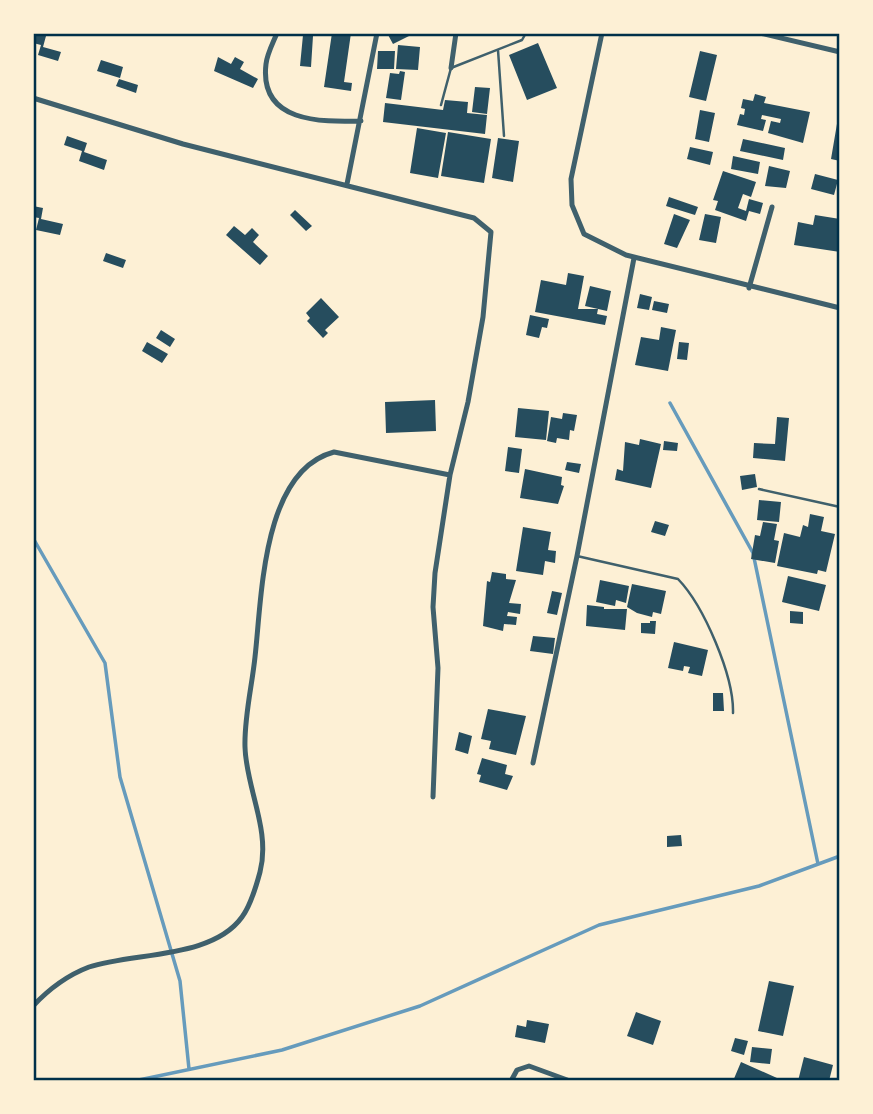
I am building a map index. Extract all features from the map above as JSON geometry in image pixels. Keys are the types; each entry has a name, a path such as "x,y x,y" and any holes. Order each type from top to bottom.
{"street":[{"path":"277,33 266,64 272,97 280,108 296,116 326,122 361,121"},
{"path":"347,184 377,33"},
{"path":"451,68 456,33"},
{"path":"602,33 571,179 572,205 584,234 635,258 749,288 840,308"},
{"path":"760,33 840,52"},
{"path":"33,98 183,144 474,218 491,232 483,317 468,402 450,475 435,573 433,607 438,668 433,797"},
{"path":"749,288 772,207"},
{"path":"533,763 577,556 635,258"},
{"path":"33,1006 47,991 88,968 126,958 173,953 230,929 242,917 250,902 261,869 262,834 245,745 266,561 275,522 288,489 305,466 320,456 334,452 450,475"},
{"path":"511,1081 517,1070 529,1066 570,1081"}],"lane":[{"path":"441,105 451,68 522,40 526,33"},
{"path":"498,50 503,136"},
{"path":"759,489 840,507"},
{"path":"577,556 678,579 696,604 729,678 733,693 733,713"}],"building":[{"path":"33,33 46,36 43,47 61,52 58,61 38,55 41,45 33,43"},
{"path":"332,33 351,33 344,82 352,83 351,91 324,87"},
{"path":"387,33 415,33 393,44"},
{"path":"303,35 313,36 311,67 300,66"},
{"path":"538,43 557,88 527,100 509,55"},
{"path":"398,45 420,47 418,70 396,69"},
{"path":"378,51 395,51 394,69 377,69"},
{"path":"700,51 717,55 706,101 689,97"},
{"path":"218,57 231,64 235,57 244,62 240,69 258,79 253,88 214,71"},
{"path":"101,60 123,67 120,78 97,71"},
{"path":"400,71 405,72 401,100 386,98 390,73 399,74"},
{"path":"119,79 138,85 136,93 116,86"},
{"path":"475,87 490,88 487,114 472,112"},
{"path":"755,94 766,97 764,103 810,112 803,143 768,133 771,121 780,123 781,119 762,115 761,119 766,120 763,131 737,125 740,114 744,115 745,109 741,108 743,99 753,101"},
{"path":"445,100 468,102 467,113 487,115 485,134 383,122 385,103 443,110"},
{"path":"700,110 715,113 709,142 695,139"},
{"path":"840,112 840,161 831,159"},
{"path":"417,128 446,133 438,178 410,173"},
{"path":"448,132 491,139 484,183 441,176"},
{"path":"67,136 87,143 84,152 107,160 104,170 79,161 82,151 64,145"},
{"path":"498,138 519,141 513,182 492,178"},
{"path":"743,139 785,148 783,160 740,151"},
{"path":"690,147 713,152 710,165 687,159"},
{"path":"733,156 760,162 758,174 731,169"},
{"path":"769,166 790,171 786,188 765,186"},
{"path":"723,171 756,182 751,197 743,194 738,208 746,211 749,199 763,203 760,214 749,211 746,221 715,210 718,201 713,200"},
{"path":"815,174 838,180 834,195 811,189"},
{"path":"669,197 698,207 695,215 666,206"},
{"path":"33,206 43,208 41,219 63,224 60,235 36,230 39,218 33,217"},
{"path":"295,210 312,226 306,231 290,215"},
{"path":"674,214 690,220 677,248 664,244"},
{"path":"705,214 721,217 716,243 699,240"},
{"path":"815,215 840,219 840,252 794,245 798,222 813,225"},
{"path":"234,226 245,235 252,228 259,235 253,242 268,256 260,265 226,235"},
{"path":"106,253 126,260 123,268 103,261"},
{"path":"568,273 584,276 578,309 598,309 597,314 607,316 605,325 535,312 541,280 566,285"},
{"path":"590,286 611,291 607,311 585,306"},
{"path":"640,294 652,297 649,310 637,308"},
{"path":"321,298 339,317 325,330 328,333 323,338 307,321 310,318 306,313"},
{"path":"654,301 669,304 667,313 652,310"},
{"path":"530,315 549,319 547,328 542,327 539,338 526,335"},
{"path":"661,327 676,330 668,371 635,365 641,337 659,340"},
{"path":"161,330 175,339 170,347 156,338"},
{"path":"147,342 168,354 162,363 142,351"},
{"path":"679,342 689,343 687,360 677,359"},
{"path":"435,400 436,431 386,433 385,402"},
{"path":"518,408 549,411 546,440 515,437"},
{"path":"563,413 577,415 569,440 557,438 556,443 547,441 551,417 562,419"},
{"path":"777,417 789,418 785,461 753,458 754,443 775,444"},
{"path":"640,439 661,444 651,488 615,480 617,469 623,471 625,442 639,445"},
{"path":"664,441 678,443 677,451 663,450"},
{"path":"508,447 522,449 519,473 505,471"},
{"path":"567,462 581,464 579,473 565,470"},
{"path":"525,469 562,477 561,485 564,486 558,504 520,498"},
{"path":"755,474 757,487 742,490 740,476"},
{"path":"759,500 781,502 779,522 757,520"},
{"path":"810,514 824,517 821,531 835,534 826,572 818,570 817,574 777,566 784,533 800,537 803,525 808,527"},
{"path":"655,521 669,525 665,536 651,532"},
{"path":"763,522 777,524 774,540 779,541 775,563 751,559 755,535 760,536"},
{"path":"523,527 551,532 548,550 556,551 555,563 545,561 543,575 516,571"},
{"path":"492,572 506,574 506,579 516,580 509,603 521,604 520,614 508,612 507,616 517,617 516,625 504,624 503,631 483,626 487,581 490,582"},
{"path":"788,576 826,585 819,611 782,602"},
{"path":"600,580 629,586 626,603 616,600 615,606 596,602"},
{"path":"632,584 666,591 661,614 653,612 652,617 627,607"},
{"path":"552,591 562,593 557,615 547,613"},
{"path":"587,605 604,609 627,609 625,630 586,626"},
{"path":"790,611 803,612 803,624 790,623"},
{"path":"656,621 655,634 641,633 641,623"},
{"path":"533,636 555,638 553,654 530,651"},
{"path":"674,642 708,650 702,676 688,673 690,667 684,666 683,671 668,668"},
{"path":"713,693 723,693 724,711 713,711"},
{"path":"488,709 526,716 516,755 489,749 491,741 481,739"},
{"path":"459,732 472,736 468,754 455,750"},
{"path":"482,758 507,765 505,774 513,776 507,790 479,782 481,775 477,774"},
{"path":"681,835 682,846 667,847 667,836"},
{"path":"769,981 794,986 783,1036 758,1031"},
{"path":"636,1012 661,1021 653,1045 627,1036"},
{"path":"527,1020 549,1024 545,1043 515,1037 517,1025 526,1027"},
{"path":"735,1038 748,1041 744,1055 731,1051"},
{"path":"752,1047 772,1049 770,1064 750,1062"},
{"path":"804,1057 833,1065 829,1081 798,1081"},
{"path":"741,1062 777,1078 776,1081 733,1081"}],"waterway":[{"path":"670,403 753,553 818,864"},
{"path":"33,538 105,663 120,777 180,981 189,1069"},
{"path":"134,1081 282,1050 420,1006 599,925 759,886 840,856"}]}
